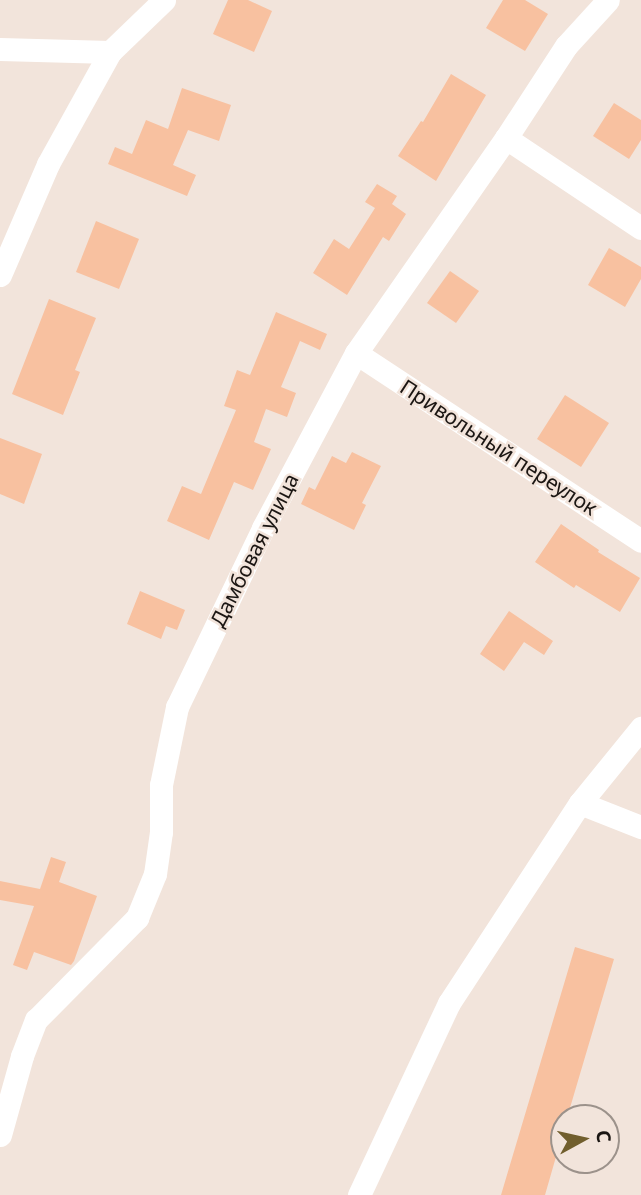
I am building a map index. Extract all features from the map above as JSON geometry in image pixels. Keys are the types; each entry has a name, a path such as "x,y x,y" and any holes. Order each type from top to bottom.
{"street":[{"path":"0,275 48,164 110,52 164,0"},
{"name":"Дамбовая улица","path":"0,1135 22,1056 36,1020 136,918 155,874 161,832 161,785 177,707 263,528 356,354 506,138 566,46 608,0"},
{"path":"0,49 110,52"},
{"path":"506,138 641,228"},
{"name":"Привольный переулок","path":"356,354 641,541"},
{"path":"359,1195 449,1003 580,803 641,728"},
{"path":"580,803 641,827"}],"building":[{"path":"228,0 248,0 272,11 254,52 213,34"},
{"path":"503,0 525,0 548,14 525,51 486,28"},
{"path":"451,74 486,95 436,181 398,156 421,121 423,122"},
{"path":"182,88 231,105 219,141 188,130 173,165 196,175 187,196 108,164 115,147 132,154 146,120 168,129"},
{"path":"614,103 641,120 641,140 629,159 593,136"},
{"path":"377,184 397,196 392,204 406,214 389,241 383,237 347,295 313,273 334,239 349,249 375,208 365,202"},
{"path":"96,221 139,239 119,289 76,272"},
{"path":"609,248 641,267 641,279 625,307 588,285"},
{"path":"450,271 479,291 456,323 427,303"},
{"path":"49,299 96,318 75,370 80,372 63,415 12,394"},
{"path":"276,312 327,334 320,350 300,341 281,387 296,393 287,417 266,409 254,442 271,449 253,490 234,482 209,540 167,521 182,486 201,494 236,410 224,406 237,370 250,375"},
{"path":"565,395 609,423 581,467 537,439"},
{"path":"0,438 42,454 24,504 0,494"},
{"path":"352,452 381,466 362,503 366,505 354,530 301,504 309,487 315,490 332,456 346,463"},
{"path":"561,524 599,550 598,552 640,578 620,612 576,585 574,588 535,562"},
{"path":"140,591 185,610 177,630 166,626 161,639 127,624"},
{"path":"509,611 553,641 544,655 524,642 504,671 480,654"},
{"path":"51,857 66,862 59,882 97,896 71,965 34,952 27,970 13,965 34,906 0,900 0,881 40,889"},
{"path":"575,947 614,959 571,1104 550,1104 551,1174 545,1195 501,1195"}]}
